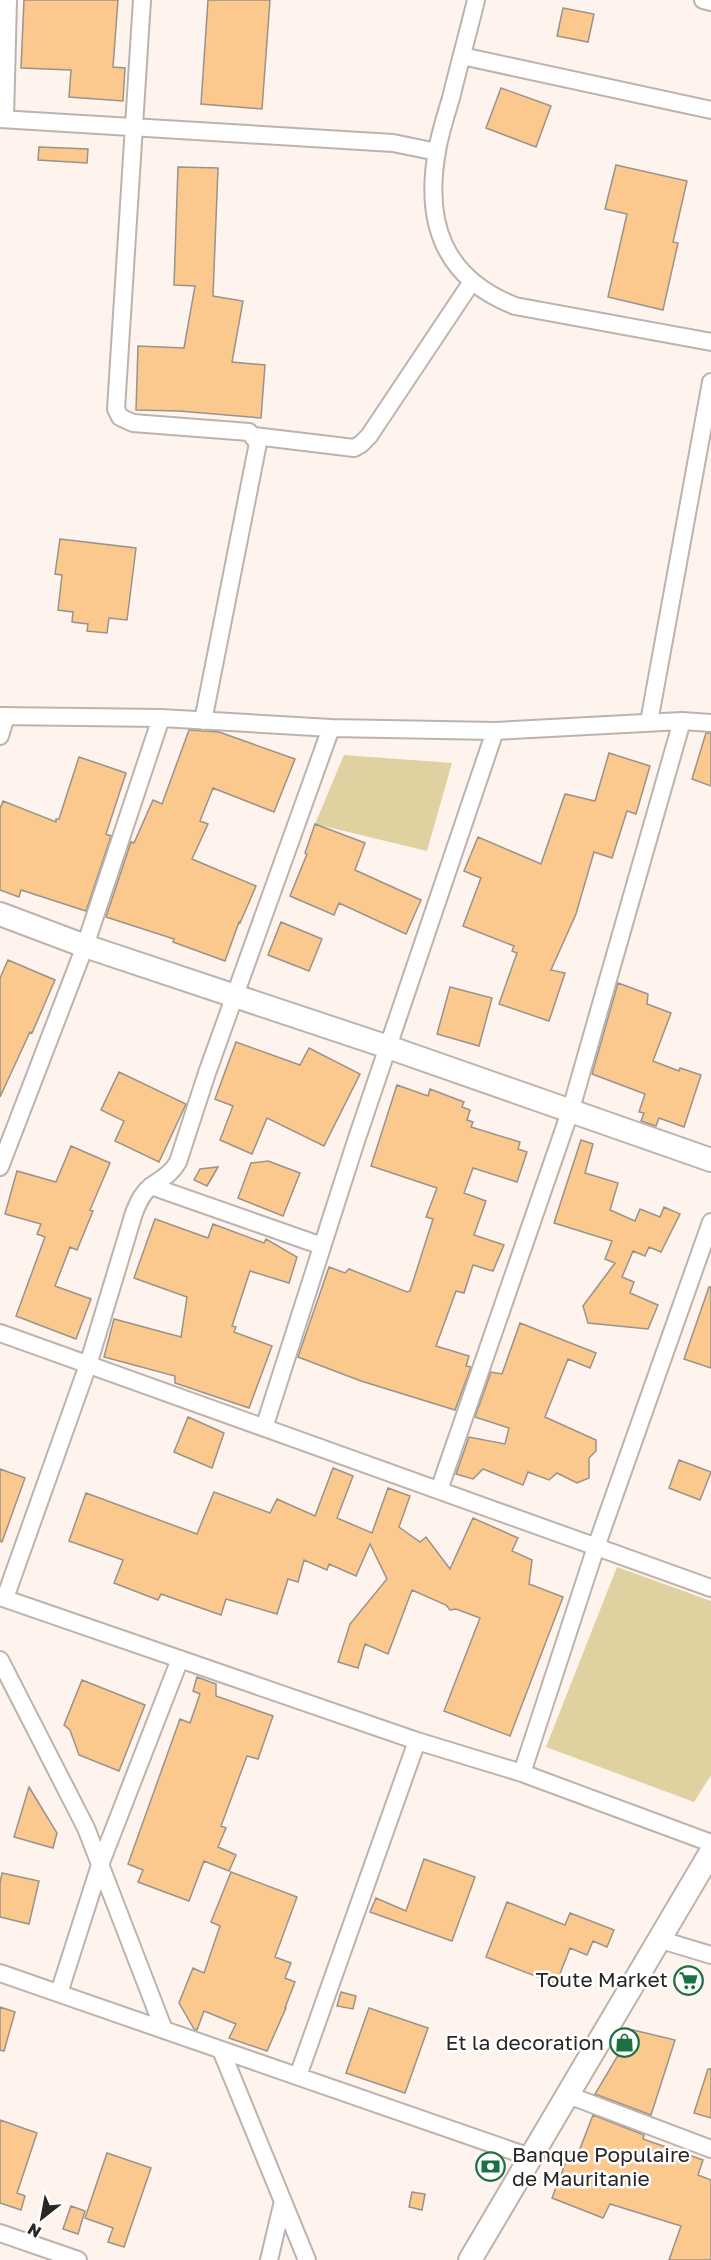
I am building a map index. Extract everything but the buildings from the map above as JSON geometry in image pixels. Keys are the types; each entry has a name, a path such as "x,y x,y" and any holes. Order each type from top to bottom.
{"street":[{"path":"8,0 2,119 393,143 437,152"},
{"path":"142,0 116,409 120,417 133,423 249,432 258,443 203,720"},
{"path":"476,0 437,152 433,204 441,239 452,262 471,283 494,298 515,306 711,342"},
{"path":"703,0 711,2"},
{"path":"462,56 711,110"},
{"path":"254,436 354,448 361,444 369,436 471,283"},
{"path":"649,722 711,382"},
{"path":"0,736 3,716 161,718 331,728 495,731 649,722 711,723"},
{"path":"0,1167 85,946 161,718"},
{"path":"439,1490 571,1109 682,721"},
{"path":"331,728 234,997 178,1162 172,1173 151,1186 140,1199 134,1213 88,1365 2,1597 417,1741 522,1773 711,1843"},
{"path":"264,1428 322,1245 495,731"},
{"path":"0,914 85,946 571,1109 711,1160"},
{"path":"151,1186 322,1245"},
{"path":"522,1773 597,1547 711,1222"},
{"path":"0,1333 711,1588"},
{"path":"59,1993 100,1865 180,1659"},
{"path":"1,1665 86,1828 164,2030"},
{"path":"298,2076 417,1741"},
{"path":"475,2259 530,2157 711,1852"},
{"path":"658,1939 711,1955"},
{"path":"0,1972 530,2157"},
{"path":"221,2050 307,2260"},
{"path":"568,2096 711,2149"},
{"path":"269,2260 283,2201"},
{"path":"0,2233 78,2260"}],"shaded area":[{"path":"344,755 452,763 427,851 315,824"},
{"path":"617,1567 711,1601 711,1775 694,1802 546,1747"}],"place":[{"name":"Toute Market","path":"689,1980"},
{"name":"Et la decoration","path":"625,2043"},
{"name":"Banque Populaire de Mauritanie","path":"491,2167"}]}
